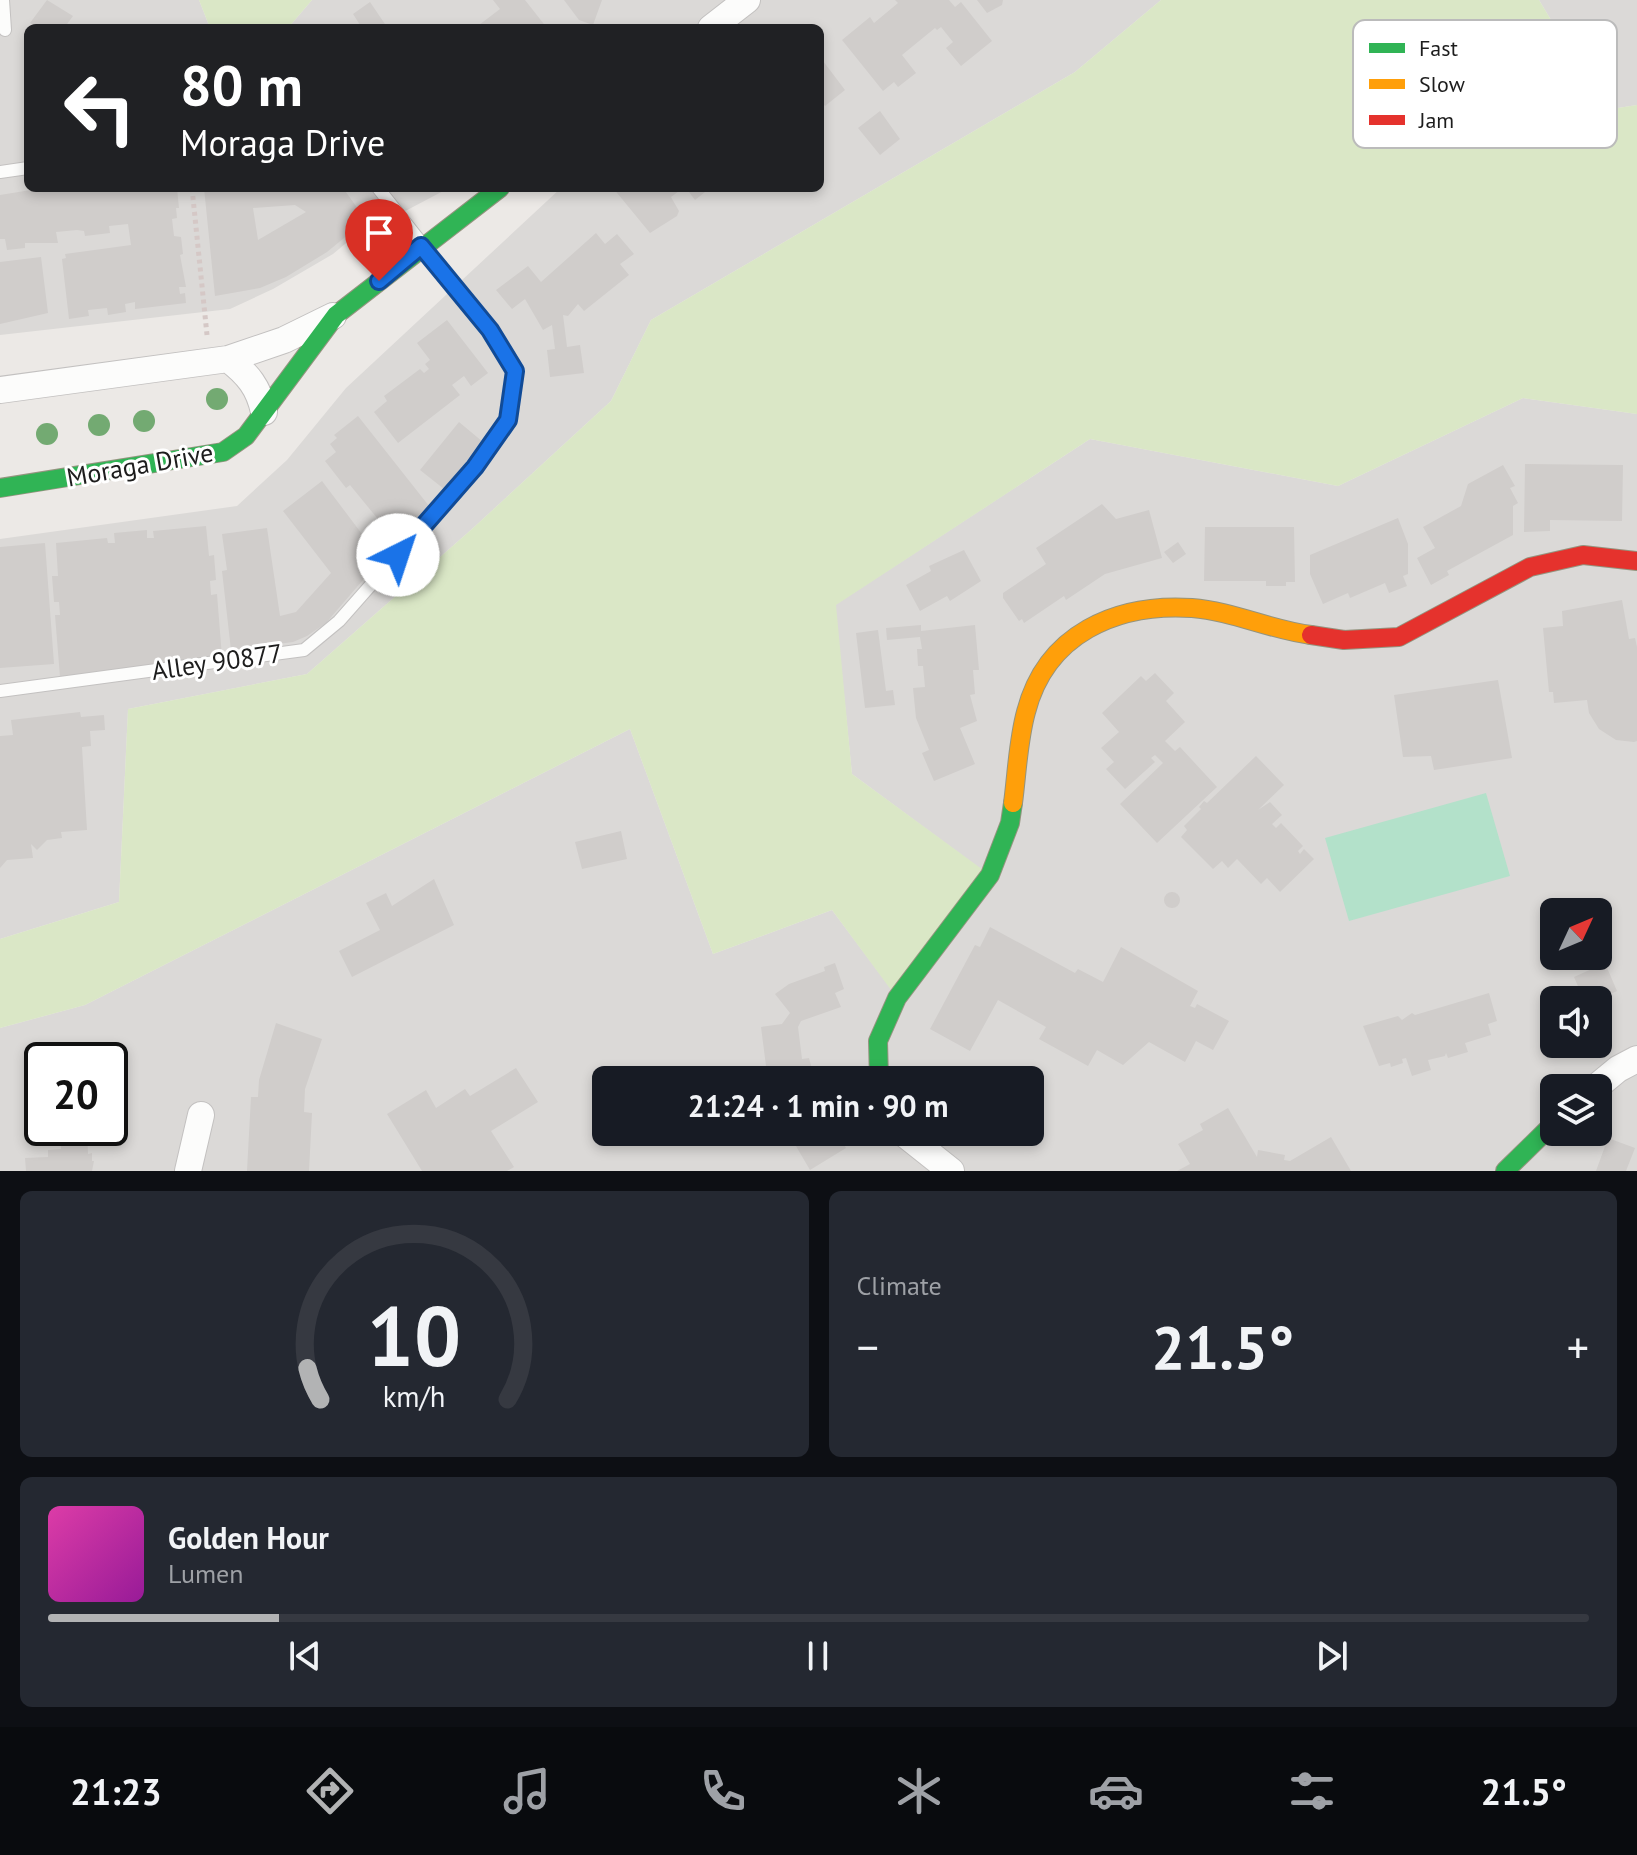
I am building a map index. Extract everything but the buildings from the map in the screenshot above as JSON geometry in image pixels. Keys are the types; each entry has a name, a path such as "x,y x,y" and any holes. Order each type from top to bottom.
{"street":[{"path":"716,24 747,0"},
{"name":"Moraga Drive","path":"0,390 219,361 284,340 336,315 421,246 495,192"},
{"name":"Moraga Drive","path":"0,488 223,452 246,436 336,315"},
{"path":"219,361 247,374 260,395 264,412"},
{"path":"879,1066 878,1041 897,998 990,875 1010,823 1026,711 1047,663 1081,631 1131,610 1193,608 1295,633 1344,640 1399,637 1530,567 1583,555 1637,561"},
{"path":"1612,1074 1637,1059"},
{"path":"188,1171 201,1115"},
{"path":"1505,1171 1540,1137"},
{"path":"920,1146 951,1171"}],"lane":[{"path":"3,0 5,30"},
{"path":"0,172 24,169"},
{"name":"Alley 90877","path":"0,691 304,650 339,621 475,467 508,420 515,371 490,330 381,192"}],"path":[{"path":"193,192 219,361"}],"shaded area":[{"path":"0,0 199,0 208,24 24,24 24,192 441,192 392,218 375,219 333,254 273,289 230,309 0,335"},
{"path":"312,0 1161,0 1075,72 651,320 611,401 307,674 128,709 119,902 0,939 0,539 237,506 287,460 346,388 557,192 824,192 824,24 291,24"},
{"path":"1539,0 1637,0 1637,105 1617,108 1617,20 1551,20"},
{"path":"1523,398 1637,414 1637,1171 0,1171 0,1028 85,1005 630,729 713,954 832,910 897,997 989,875 852,774 835,605 1090,439 1338,486"}],"green space":[{"path":"199,0 312,0 291,24 208,24"},
{"path":"1161,0 1539,0 1551,20 1353,20 1353,148 1617,148 1617,108 1637,105 1637,414 1523,398 1338,486 1090,439 836,605 852,774 990,875 897,998 832,910 713,954 630,729 85,1005 0,1028 0,939 119,902 128,709 307,674 611,401 651,320 1075,72"},
{"path":"1486,793 1510,876 1349,921 1325,838"}],"traffic: fast":[{"path":"0,488 223,452 246,436 336,315 495,192"},
{"path":"879,1066 878,1041 897,998 990,875 1010,823 1013,803"},
{"path":"1505,1171 1540,1137"}],"traffic: slow":[{"path":"1013,803 1023,723 1036,685 1067,643 1088,629 1137,611 1192,608 1311,635"}],"traffic: jam":[{"path":"1311,635 1344,640 1399,637 1530,567 1583,555 1637,561"}],"route":[{"path":"379,281 421,246 490,330 515,371 508,420 475,467 398,555"}]}
